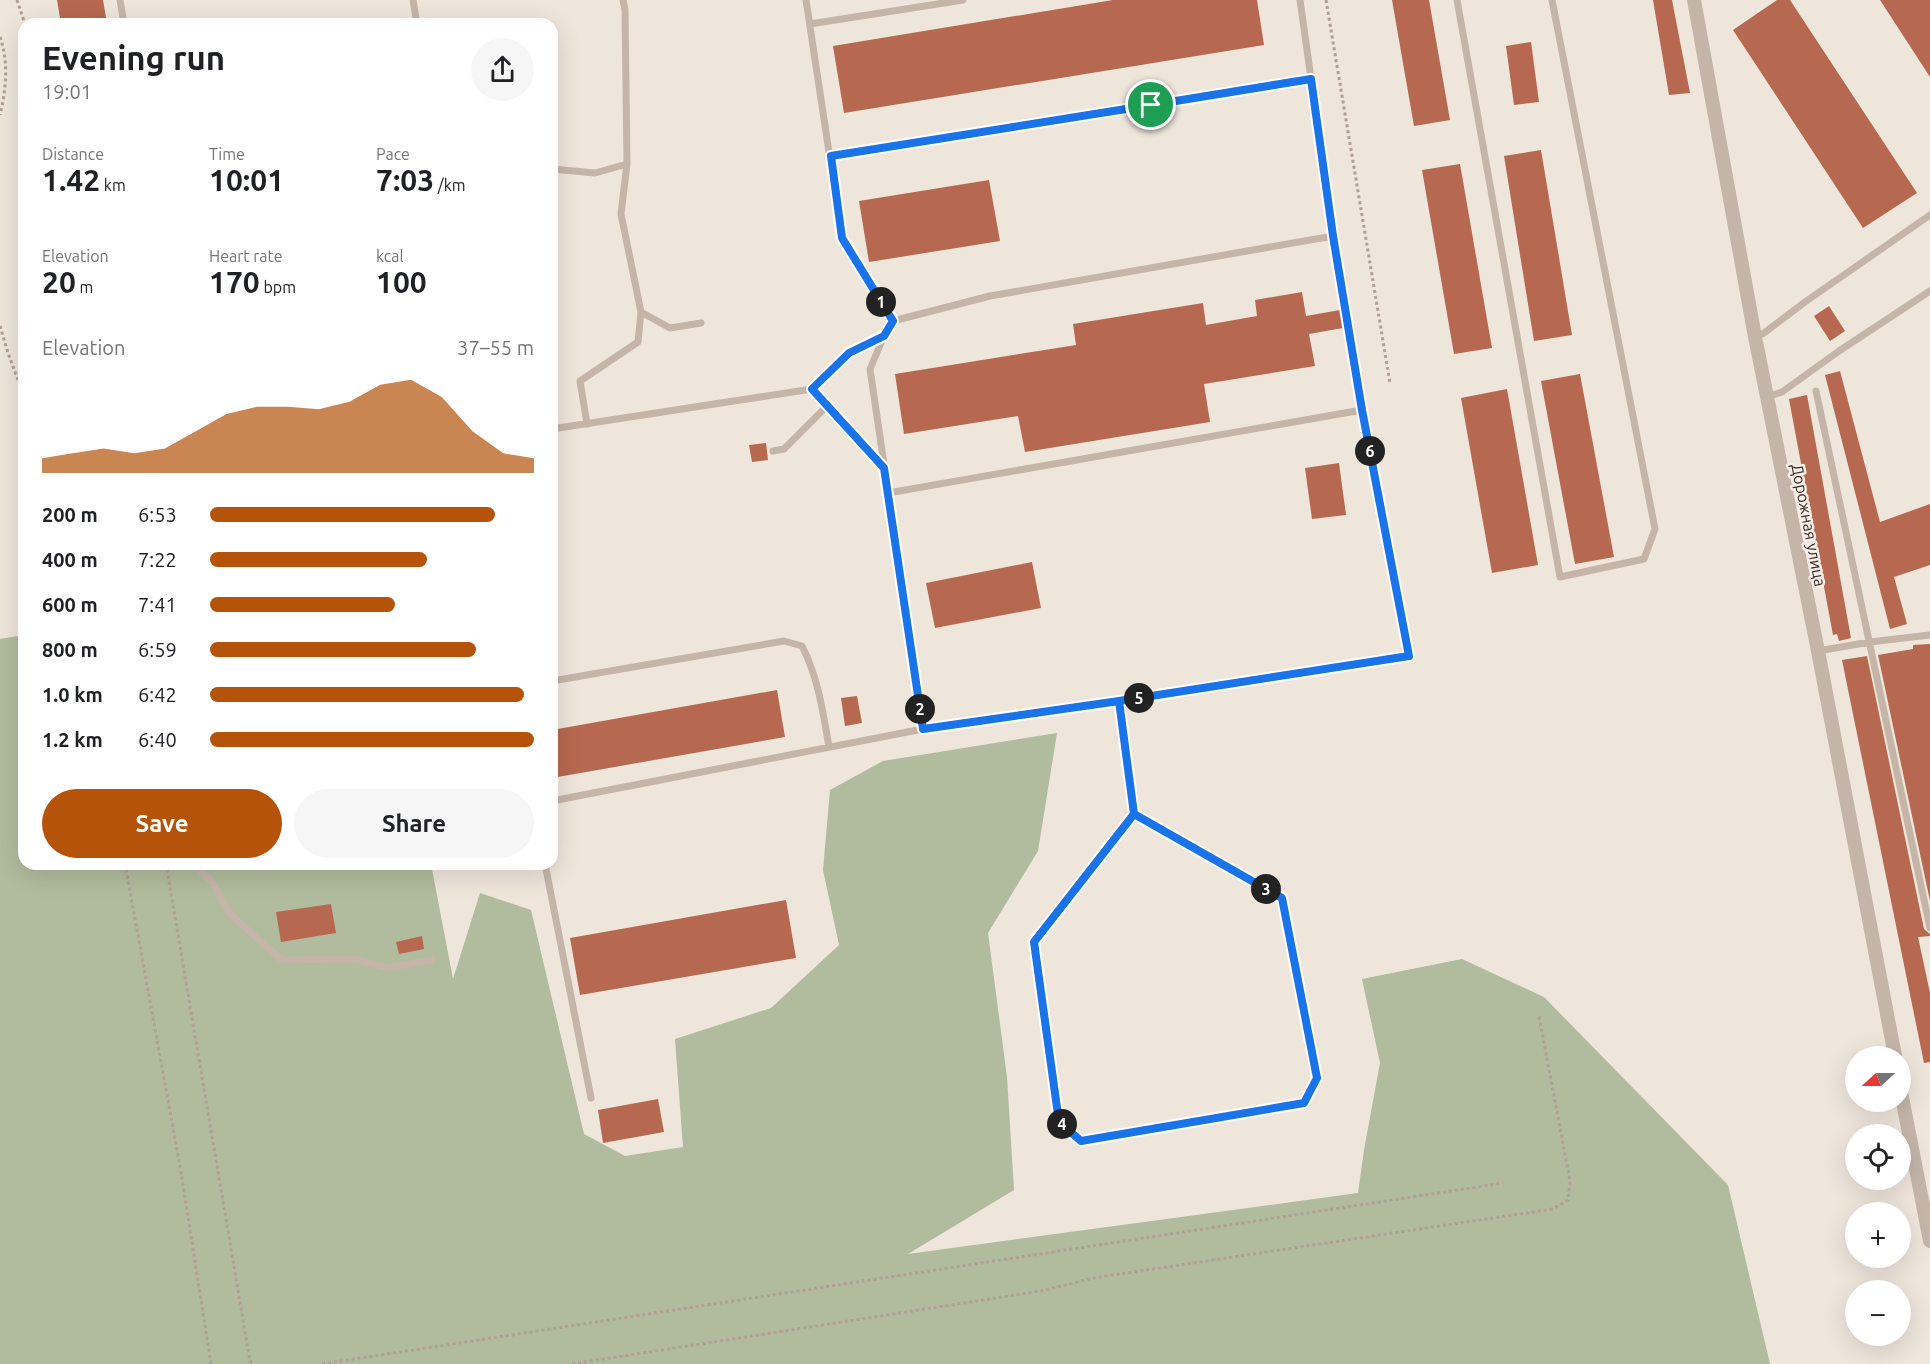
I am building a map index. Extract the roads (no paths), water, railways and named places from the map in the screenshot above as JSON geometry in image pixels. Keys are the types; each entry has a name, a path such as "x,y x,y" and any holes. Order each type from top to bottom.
{"street":[{"name":"Дорожная улица","path":"1694,0 1755,337 1818,651 1893,1046"},
{"path":"1905,1112 1930,1240"}],"lane":[{"path":"120,0 123,18"},
{"path":"413,0 416,18"},
{"path":"587,424 580,381 638,342 641,312 621,214 627,164 623,0"},
{"path":"806,0 842,238 893,321"},
{"path":"810,24 963,0"},
{"path":"558,800 923,729 1409,656 1362,410 1333,236 1300,0"},
{"path":"1457,0 1560,577 1644,559 1654,529 1552,0"},
{"path":"831,156 1311,79"},
{"path":"558,170 595,173 627,164"},
{"path":"1755,337 1764,333 1930,215"},
{"path":"923,729 870,369 893,321 990,296 1333,236"},
{"path":"1767,397 1782,392 1930,291"},
{"path":"641,312 670,328 701,323"},
{"path":"558,428 812,389 849,353 884,336"},
{"path":"812,389 884,468"},
{"path":"1816,391 1930,928"},
{"path":"773,451 784,448 827,406"},
{"path":"888,493 1362,410"},
{"path":"1818,651 1930,635"},
{"path":"558,680 784,640 802,646 810,661 821,697 829,747"},
{"path":"1119,701 1134,814 1034,942 1059,1122 1081,1141 1304,1103 1317,1078 1282,898 1134,814"},
{"path":"200,870 211,880 231,915 282,960 356,958 388,969 432,960"},
{"path":"546,870 591,1098"}]}
